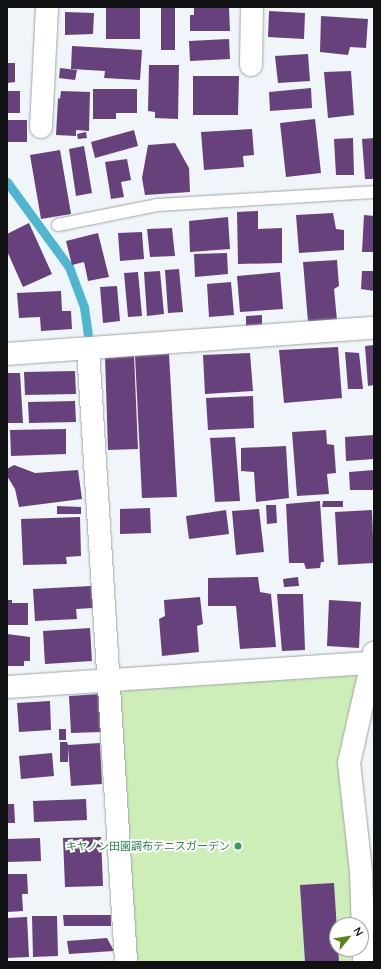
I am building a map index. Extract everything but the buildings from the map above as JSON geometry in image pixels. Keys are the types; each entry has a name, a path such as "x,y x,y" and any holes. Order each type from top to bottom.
{"street":[{"path":"41,127 47,7"},
{"path":"252,7 252,65"},
{"path":"7,354 374,328"},
{"path":"88,349 107,679 126,962"},
{"path":"7,687 373,658 349,763 367,872 364,962"}],"lane":[{"path":"58,225 157,205 374,192"}],"green space":[{"name":"キヤノン田園調布テニスガーデン","path":"366,667 343,767 355,917 329,917 329,957 359,957 359,962 135,962 114,683"}],"waterway":[{"path":"7,182 69,267 84,307 88,334"}],"place":[{"name":"キヤノン田園調布テニスガーデン","path":"238,846"}]}
